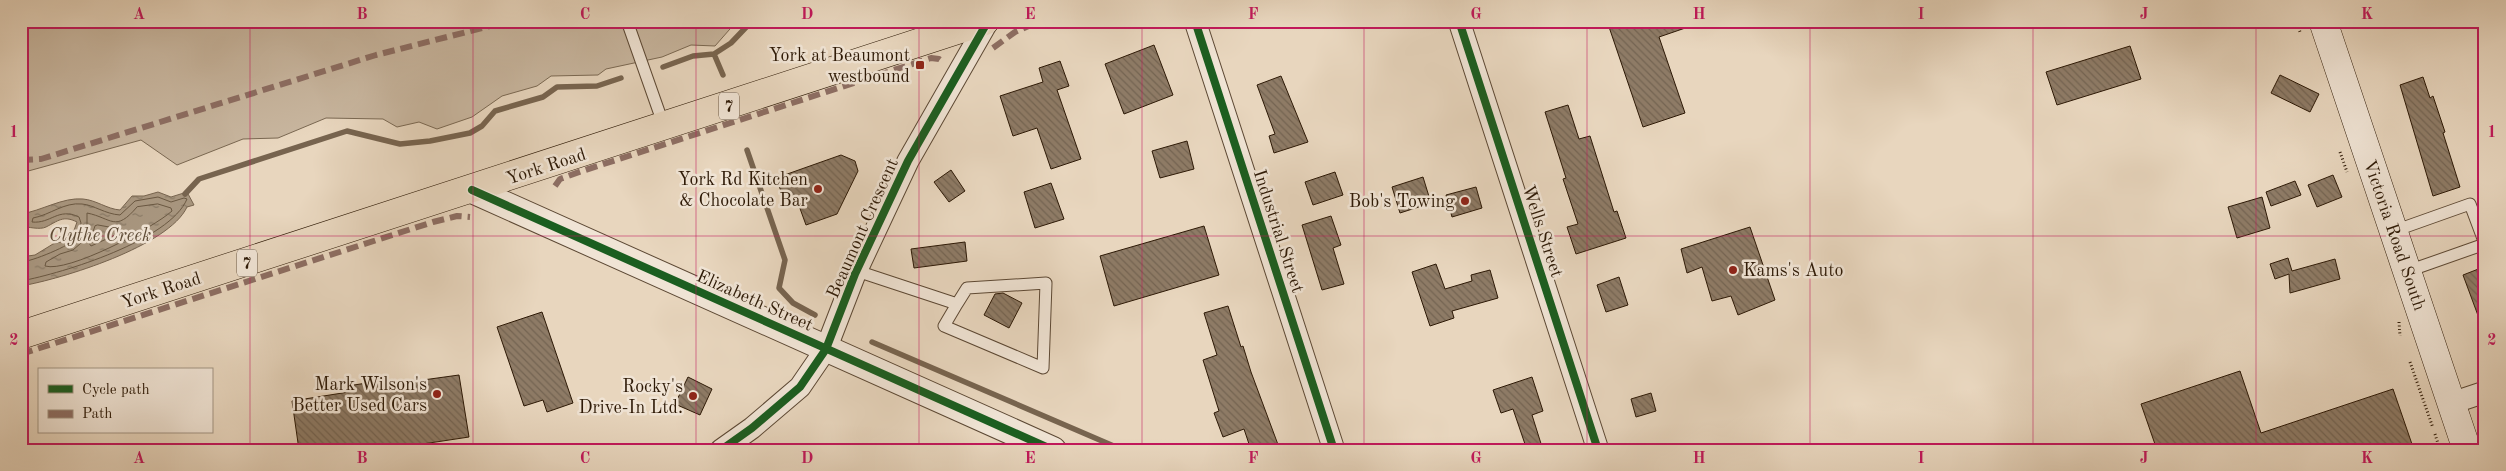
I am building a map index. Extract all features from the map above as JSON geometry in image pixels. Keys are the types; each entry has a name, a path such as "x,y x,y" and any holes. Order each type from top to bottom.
{"main road":[{"name":"York Road","path":"21,335 472,190 986,21"},
{"name":"Victoria Road South","path":"2323,21 2468,450"}],"street":[{"name":"Beaumont Crescent","path":"721,450 752,428 800,388 826,349 857,270 908,161 986,21"},
{"name":"Industrial Street","path":"1195,21 1334,450"},
{"name":"Wells Street","path":"1459,21 1598,450"},
{"name":"Elizabeth Street","path":"472,190 1053,450"},
{"path":"2452,404 2485,392"}],"lane":[{"path":"626,21 664,127"},
{"path":"2394,231 2470,204 2485,244 2408,271"},
{"path":"857,270 957,304"},
{"path":"1046,283 1043,368 944,326 957,304 967,288 1046,283"}],"path":[{"path":"2410,362 2440,450"}],"shaded area":[{"path":"21,21 737,21 715,46 691,45 662,57 606,69 598,75 551,76 537,86 502,96 472,117 437,129 419,122 397,127 383,119 326,118 278,138 243,139 177,165 141,140 21,173"}],"water":[{"name":"Clythe Creek","path":"158,192 171,197 187,192 194,205 187,207 176,221 159,235 137,247 87,268 21,286 21,257 35,255 53,244 68,240 72,236 77,222 64,219 43,228 30,228 21,226 21,214 75,199 88,200 120,210 132,196 144,196"}],"building":[{"path":"1607,21 1696,21 1697,24 1659,37 1685,113 1643,127"},
{"path":"1154,45 1173,95 1124,114 1105,64"},
{"path":"2130,46 2141,79 2057,105 2046,72"},
{"path":"1060,61 1069,86 1057,90 1081,159 1051,169 1037,128 1013,136 1000,96 1043,82 1039,68"},
{"path":"2280,75 2319,94 2310,112 2271,93"},
{"path":"1281,76 1308,142 1274,153 1269,136 1275,134 1257,85"},
{"path":"2423,77 2430,98 2433,96 2460,187 2433,196 2400,85"},
{"path":"1568,105 1579,139 1590,136 1614,212 1617,211 1626,238 1576,254 1567,227 1578,224 1563,179 1566,178 1545,112"},
{"path":"1187,141 1194,169 1160,178 1152,151"},
{"path":"841,155 855,161 858,171 837,214 806,225 798,203 787,207 776,178"},
{"path":"951,170 965,191 949,202 934,182"},
{"path":"1335,172 1343,195 1313,205 1305,182"},
{"path":"2333,175 2342,197 2317,207 2308,185"},
{"path":"1423,177 1431,203 1400,213 1392,187"},
{"path":"2295,181 2301,195 2271,206 2266,192"},
{"path":"1051,183 1064,219 1035,228 1024,192"},
{"path":"1476,187 1482,208 1452,217 1446,195"},
{"path":"2262,197 2270,228 2237,238 2228,207"},
{"path":"1331,216 1341,245 1333,248 1344,284 1322,290 1302,225"},
{"path":"1204,226 1219,275 1114,306 1100,256"},
{"name":"Kams's Auto","path":"1750,227 1775,300 1738,315 1731,296 1712,301 1702,267 1687,273 1681,249"},
{"path":"965,242 967,261 914,268 911,249"},
{"path":"2288,258 2292,271 2335,259 2340,279 2290,293 2289,274 2275,279 2270,264"},
{"path":"1436,264 1445,289 1472,281 1471,275 1490,270 1498,298 1452,311 1454,318 1430,326 1412,272"},
{"path":"2481,268 2485,279 2483,329 2463,275"},
{"path":"1619,277 1628,305 1606,312 1597,285"},
{"path":"1003,293 1022,303 1009,328 984,315 995,294"},
{"path":"1228,306 1241,347 1243,346 1280,450 1251,450 1244,429 1223,437 1214,413 1219,411 1203,360 1217,355 1204,313"},
{"path":"542,312 573,403 547,412 543,400 524,406 497,327"},
{"path":"2240,371 2261,433 2393,389 2414,450 2157,450 2141,404"},
{"path":"459,375 469,437 383,450 299,450 292,401 355,391 354,385 386,380 387,385"},
{"name":"Rocky's Drive-In Ltd.","path":"688,377 712,389 700,415 675,404"},
{"path":"1532,377 1543,411 1532,415 1543,450 1527,450 1513,409 1501,413 1493,390"},
{"path":"1651,393 1656,411 1636,417 1631,399"}],"waterway":[{"name":"Clythe Creek","path":"663,67 693,56 714,54 731,43 752,21"},
{"path":"714,54 723,75"},
{"name":"Clythe Creek","path":"185,194 199,179 347,131 400,144 430,141 470,133 482,126 495,111 543,97 557,87 597,86 621,78"},
{"path":"747,150 785,260 779,288 793,303 815,315"},
{"path":"872,342 1123,450"}],"marked path":[{"path":"21,160 41,159 376,55 510,21"},
{"path":"993,48 1015,32 1040,21"},
{"path":"555,186 560,179 582,171 931,58 939,59 943,62"},
{"path":"21,354 433,222 457,216 470,217"}],"cycle path":[{"path":"721,450 752,428 800,387 826,349 855,274 908,161 988,21"},
{"path":"1195,21 1334,450"},
{"path":"1459,21 1598,450"},
{"path":"472,190 1053,450"}],"place":[{"name":"York at Beaumont westbound","path":"920,65"},
{"name":"York Rd Kitchen & Chocolate Bar","path":"818,189"},
{"name":"Bob's Towing","path":"1465,201"},
{"name":"Kams's Auto","path":"1733,270"},
{"name":"Mark Wilson's Better Used Cars","path":"437,394"},
{"name":"Rocky's Drive-In Ltd.","path":"693,396"}]}
